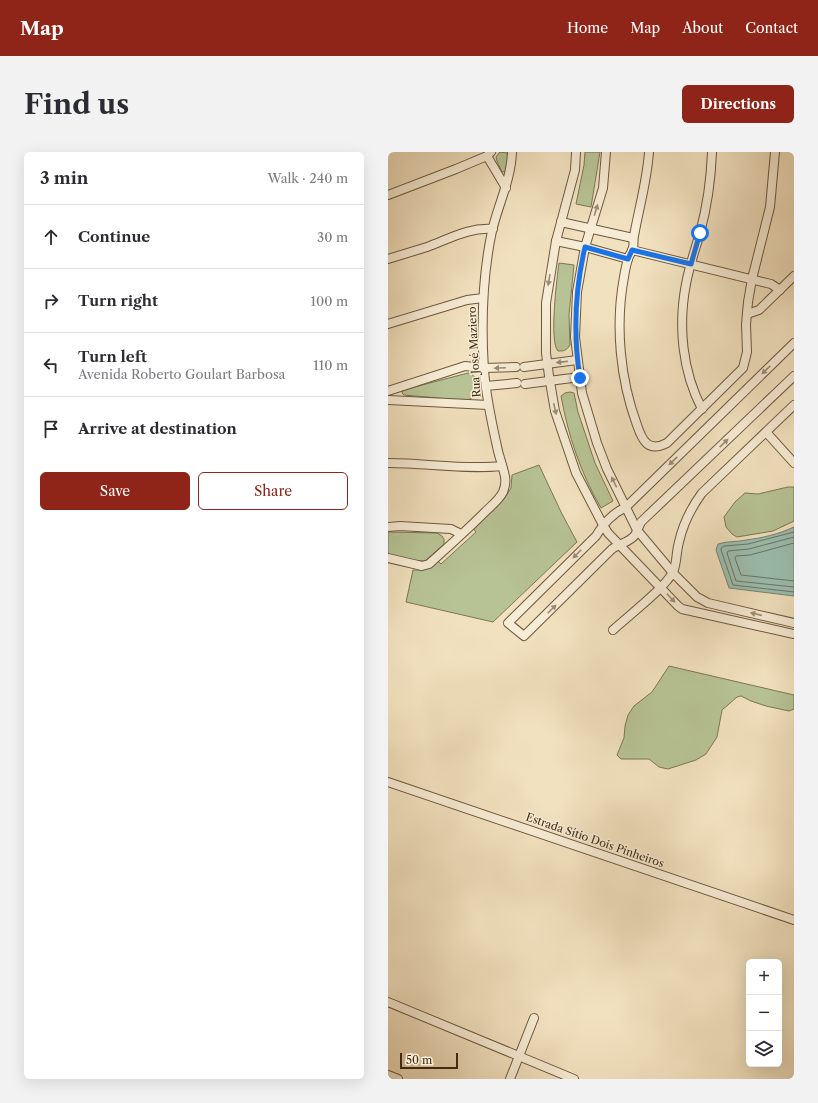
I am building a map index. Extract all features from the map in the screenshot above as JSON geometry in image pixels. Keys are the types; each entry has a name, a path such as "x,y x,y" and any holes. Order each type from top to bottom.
{"street":[{"name":"Rua José Maziero","path":"388,558 422,566 429,564 498,500 503,492 505,475 488,405 484,368 483,298 486,267 493,229 506,188 512,152"},
{"path":"576,152 575,170 556,241 546,303 545,323 549,382 555,412 567,448 584,490 608,533 682,609 794,634"},
{"path":"606,152 603,188 585,247 579,277 575,322 577,360 582,393 597,444 607,469 637,530 673,572 697,597 708,603 794,623"},
{"path":"649,152 644,193 633,238 632,250 628,259 621,298 620,337 630,400 642,439 650,445 658,446 667,443 743,368 747,352 747,314 752,279 770,207 775,152"},
{"path":"702,409 691,382 683,343 682,314 691,264 706,203 712,152"},
{"path":"388,195 426,182 489,154 506,188"},
{"path":"561,222 633,238"},
{"path":"388,259 426,247 464,232 483,228 493,229"},
{"path":"556,241 585,247 628,259"},
{"path":"632,250 771,284 780,290"},
{"path":"747,314 759,310 794,276"},
{"path":"388,324 467,300 483,298"},
{"path":"794,343 626,507 613,515 603,525 596,536 508,623 524,636 619,544 631,539 641,522 794,376"},
{"path":"388,391 465,366 484,368 520,367 577,360"},
{"path":"486,386 549,382 580,378"},
{"path":"388,400 488,405"},
{"path":"612,630 660,587 673,572 681,534 688,517 702,493 794,405"},
{"path":"766,432 794,462"},
{"path":"388,463 414,463 470,468 502,466"},
{"path":"388,527 400,526 451,529 461,534"},
{"name":"Estrada Sítio Dois Pinheiros","path":"388,782 794,920"},
{"path":"388,1002 574,1079"},
{"path":"510,1079 534,1018"},
{"path":"388,1074 398,1079"}],"green space":[{"path":"500,152 507,153 508,158 506,171 502,172 496,157"},
{"path":"585,152 600,152 591,207 576,204 584,165"},
{"path":"559,263 574,265 569,315 570,345 562,351 558,351 555,345 554,335 555,295"},
{"path":"468,373 475,377 478,384 477,392 472,398 469,399 460,400 404,395 402,393 403,390"},
{"path":"570,392 574,393 578,412 595,463 613,501 601,508 587,482 571,440 561,396"},
{"path":"539,465 577,542 493,622 406,602 413,570 420,570 432,566 438,561 441,564 476,532 473,528 506,496 511,488 512,475"},
{"path":"794,487 794,521 773,531 737,537 726,527 724,517 735,502 745,493 758,494"},
{"path":"388,532 437,533 444,539 444,544 425,561 411,560 388,554"},
{"path":"669,666 794,695 794,709 789,711 766,706 741,696 737,697 722,710 717,737 706,754 696,760 668,769 659,767 649,759 621,759 617,755 624,738 628,715 634,706 652,692"}],"water":[{"path":"794,527 794,596 729,588 716,550 718,544 764,537"}],"route":[{"path":"580,378 576,351 575,322 579,277 585,247 628,259 632,250 691,264 700,233"}]}
